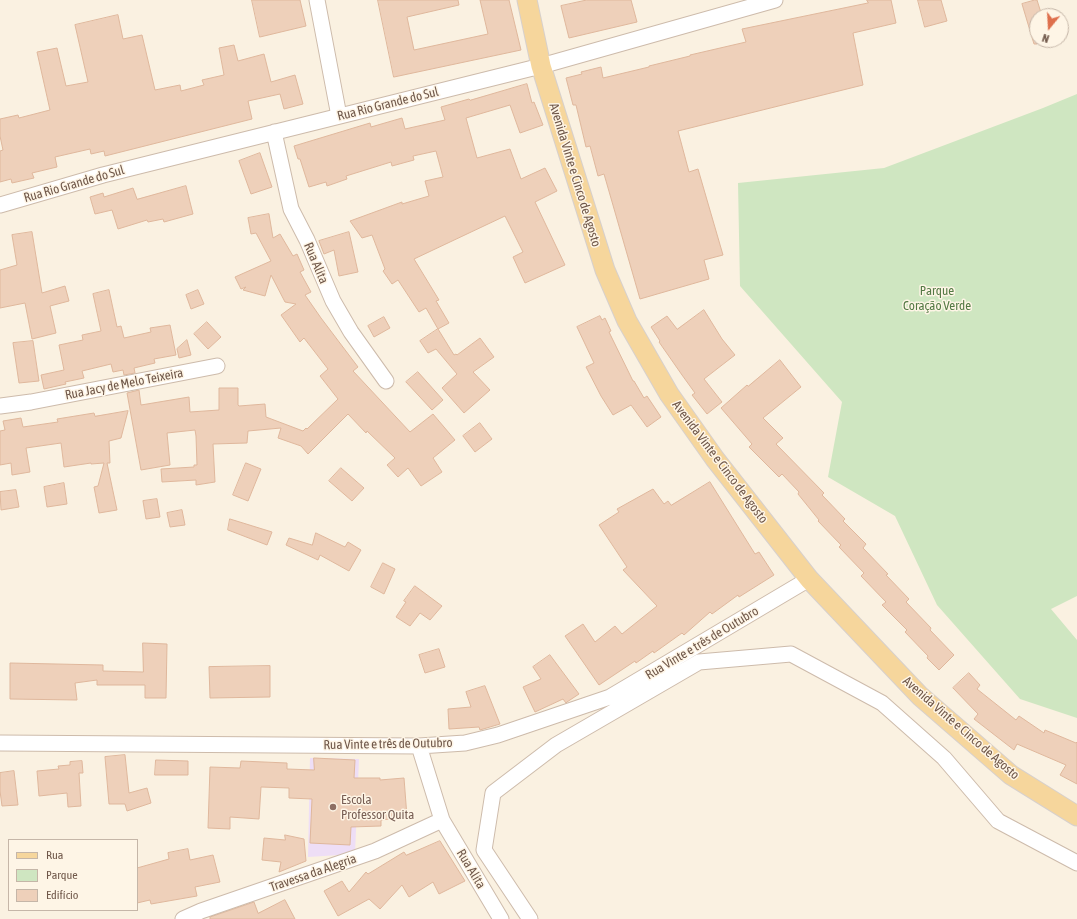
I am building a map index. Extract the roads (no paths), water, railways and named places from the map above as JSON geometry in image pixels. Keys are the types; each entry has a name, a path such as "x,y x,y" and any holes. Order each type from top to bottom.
{"main road":[{"name":"Avenida Vinte e Cinco de Agosto","path":"527,0 541,66 605,270 627,321 670,394 715,459 809,579 920,696 1011,775 1077,816"}],"street":[{"path":"317,0 339,116"},
{"name":"Rua Rio Grande do Sul","path":"0,205 103,176 274,132 541,66 775,0"},
{"name":"Rua Alita","path":"274,132 291,209 307,240 333,301 351,332 386,381"},
{"name":"Rua Jacy de Melo Teixeira","path":"0,406 32,402 217,366"},
{"name":"Rua Vinte e três de Outubro","path":"0,743 419,746 465,743 498,735 610,697 809,579"},
{"path":"530,919 484,850 493,793 556,745 699,662 791,654 882,703 944,758 998,821 1077,863"},
{"name":"Rua Alita","path":"419,746 442,820 501,919"},
{"name":"Travessa da Alegria","path":"183,919 201,911 375,851 442,820"}],"place":[{"name":"Escola Professor Quita","path":"333,807"}],"park label":[{"name":"Parque Coração Verde","path":"937,298"}]}
